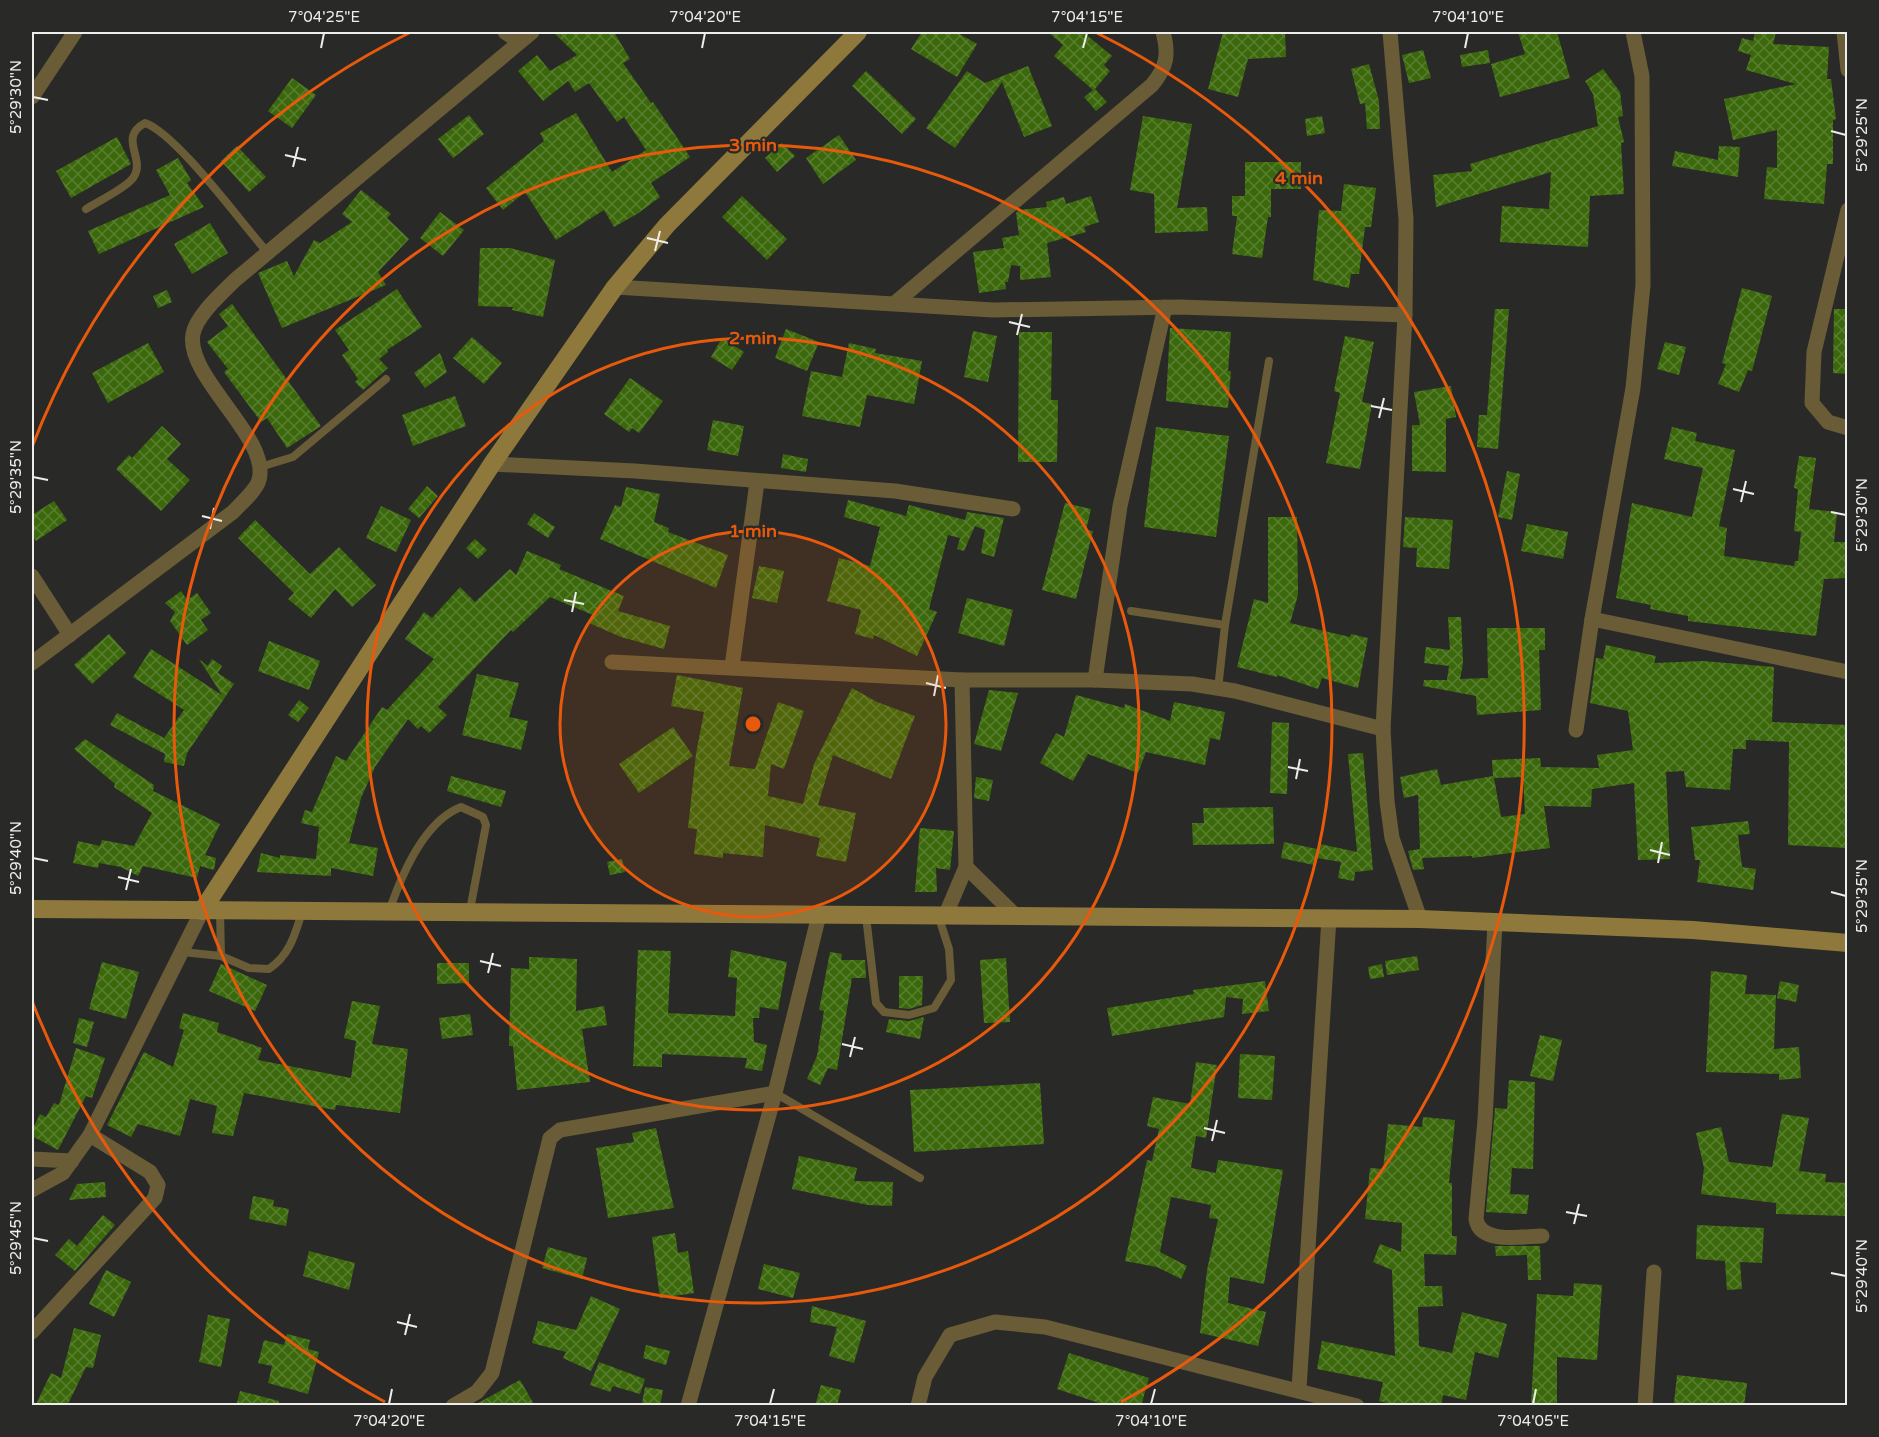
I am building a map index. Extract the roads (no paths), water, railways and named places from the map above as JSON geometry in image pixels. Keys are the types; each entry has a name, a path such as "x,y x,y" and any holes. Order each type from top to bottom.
{"main road":[{"path":"211,911 492,464 615,286 667,225 858,32"},
{"path":"32,909 302,912 470,910 1420,919 1692,930 1848,943"}],"street":[{"path":"32,97 75,32"},
{"path":"505,32 518,41"},
{"path":"32,663 233,512 259,482 260,466 249,438 194,357 193,332 208,308 235,280 385,157 518,41 532,32"},
{"path":"895,303 1152,85 1163,72 1168,52 1163,32"},
{"path":"1576,730 1592,619 1634,388 1643,285 1642,76 1633,32"},
{"path":"1395,33 1406,219 1405,315 1383,729 1386,801 1392,838 1420,919"},
{"path":"1846,37 1848,70"},
{"path":"1848,210 1846,230 1814,352 1812,403 1828,422 1848,428"},
{"path":"615,286 993,310 1166,307 1405,315"},
{"path":"1095,680 1120,506 1166,307"},
{"path":"492,464 635,471 895,491 1013,509"},
{"path":"732,667 757,482"},
{"path":"32,576 70,635"},
{"path":"1592,619 1848,672"},
{"path":"612,662 962,680 1095,680 1192,684 1218,688 1383,729"},
{"path":"941,914 966,867 962,680"},
{"path":"966,867 1014,914"},
{"path":"32,1190 63,1173 90,1135 182,952 211,911"},
{"path":"688,1406 775,1093 819,915"},
{"path":"1299,1389 1329,918"},
{"path":"1495,922 1485,1120 1476,1219 1478,1226 1488,1235 1542,1236"},
{"path":"453,1406 477,1392 492,1373 550,1138 560,1130 775,1093"},
{"path":"32,1332 155,1198 158,1185 150,1172 90,1135"},
{"path":"32,1158 72,1161"},
{"path":"1645,1406 1654,1272"},
{"path":"918,1406 925,1377 950,1335 995,1322 1045,1327 1299,1389 1357,1406"}],"lane":[{"path":"86,209 133,178 138,166 133,135 137,127 145,123 155,127 184,153 268,253"},
{"path":"1218,688 1225,625 1269,361"},
{"path":"260,466 293,457 386,379"},
{"path":"1131,611 1225,625"},
{"path":"388,912 402,873 433,828 451,811 461,807 483,817 486,825 470,910"},
{"path":"211,911 221,957"},
{"path":"182,952 221,957 249,968 269,969 286,953 294,940 302,912"},
{"path":"866,915 876,1003 884,1012 909,1015 934,1008 951,980 949,949 941,914"},
{"path":"775,1093 920,1178"}]}
